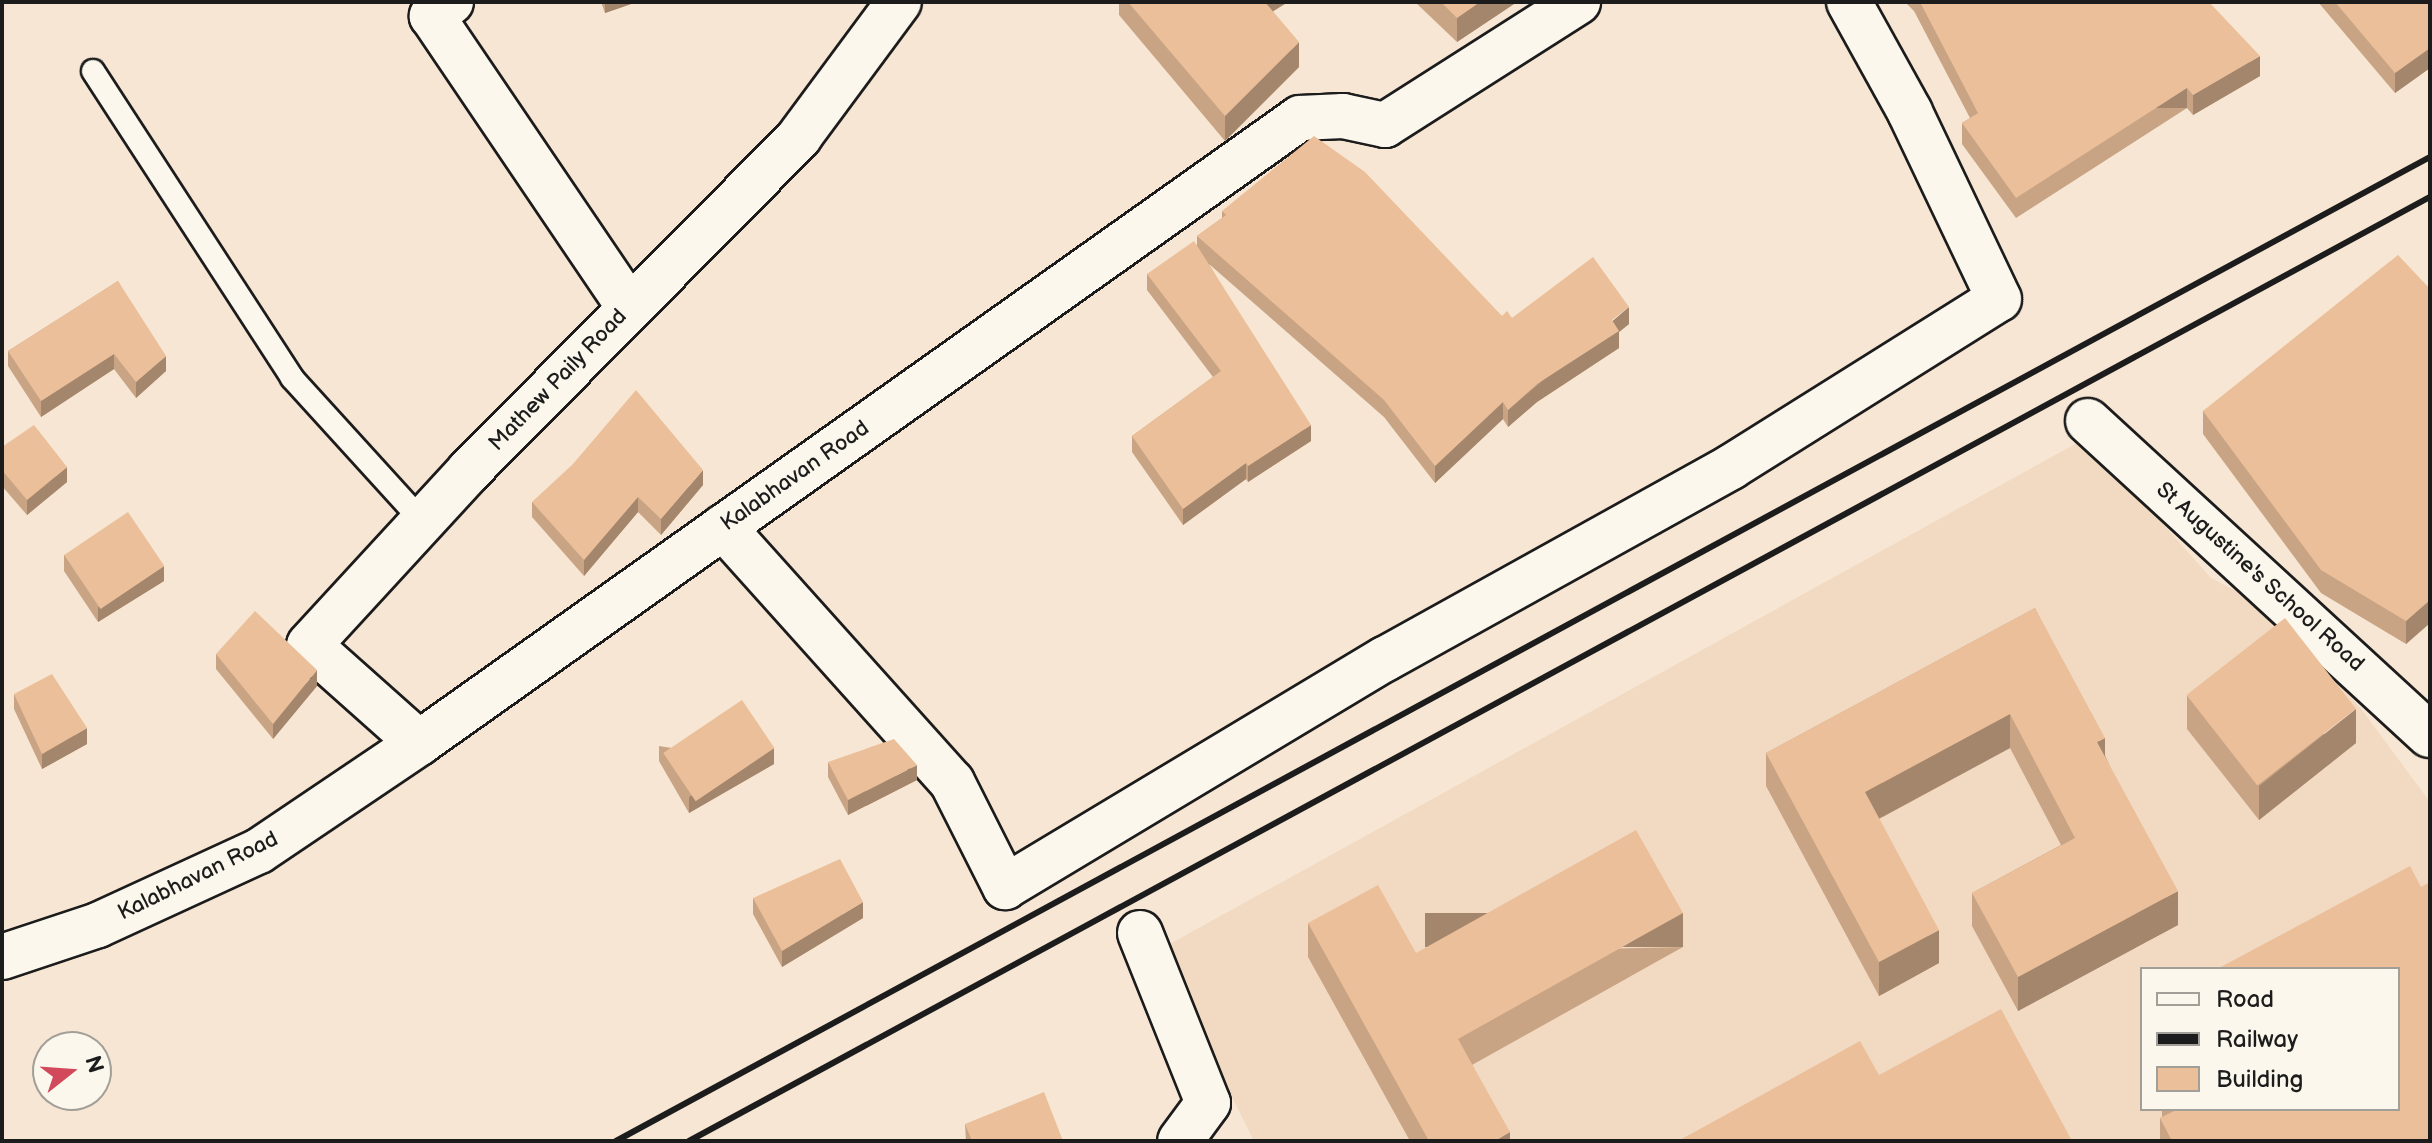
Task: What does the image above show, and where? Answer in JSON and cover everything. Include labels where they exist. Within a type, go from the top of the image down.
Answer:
[{"type":"street","points":[[451,2],[432,16],[629,307]]},
{"type":"street","name":"Mathew Paily Road","points":[[419,743],[309,645],[629,307],[799,137],[899,2]]},
{"type":"street","name":"Kalabhavan Road","points":[[2,957],[98,925],[259,851],[419,743],[1300,118],[1343,116],[1385,125],[1578,2]]},
{"type":"street","points":[[723,527],[952,782],[1005,887],[1385,659],[1731,467],[1999,299],[1910,112],[1849,2]]},
{"type":"street","name":"St Augustine's School Road","points":[[2088,421],[2430,735]]},
{"type":"street","points":[[1140,933],[1208,1103],[1180,1141]]},
{"type":"lane","points":[[93,71],[292,378],[423,522]]},
{"type":"shaded area","points":[[2086,438],[2211,578],[2269,608],[2362,710],[2430,802],[2430,1141],[1254,1141],[1159,950]]},
{"type":"building","points":[[1128,2],[1265,2],[1299,42],[1225,116]]},
{"type":"building","points":[[1441,2],[1480,2],[1457,18]]},
{"type":"building","points":[[1920,2],[2209,2],[2260,56],[2193,95],[2187,88],[2016,198],[1962,123],[1978,113]]},
{"type":"building","points":[[2335,2],[2430,2],[2430,48],[2395,73]]},
{"type":"building","points":[[1314,136],[1365,172],[1502,316],[1507,311],[1512,318],[1593,257],[1629,307],[1612,320],[1619,331],[1537,384],[1508,410],[1503,402],[1435,466],[1384,400],[1197,236],[1226,215],[1222,211]]},
{"type":"building","points":[[1194,241],[1311,425],[1248,466],[1246,463],[1183,509],[1132,436],[1221,371],[1147,274]]},
{"type":"building","points":[[2398,255],[2430,289],[2430,600],[2406,621],[2321,570],[2203,411]]},
{"type":"building","points":[[118,281],[166,356],[136,382],[114,354],[41,401],[8,351]]},
{"type":"building","points":[[636,390],[703,470],[661,519],[638,497],[584,560],[532,502],[573,464]]},
{"type":"building","points":[[34,425],[67,467],[27,500],[2,470],[2,447]]},
{"type":"building","points":[[128,512],[164,566],[101,609],[64,555]]},
{"type":"building","points":[[2035,608],[2105,738],[2097,742],[2178,891],[2018,977],[1972,893],[2075,838],[2010,714],[1865,792],[1939,930],[1879,962],[1766,753]]},
{"type":"building","points":[[255,611],[317,670],[273,724],[216,654]]},
{"type":"building","points":[[2285,618],[2356,709],[2257,786],[2186,695]]},
{"type":"building","points":[[52,674],[87,728],[42,754],[14,694]]},
{"type":"building","points":[[742,700],[774,748],[696,801],[663,753]]},
{"type":"building","points":[[894,739],[917,765],[848,800],[828,762]]},
{"type":"building","points":[[1636,830],[1683,913],[1458,1039],[1510,1132],[1495,1141],[1429,1141],[1308,923],[1378,885],[1416,953]]},
{"type":"building","points":[[840,859],[863,902],[782,951],[753,898]]},
{"type":"building","points":[[2410,866],[2421,887],[2430,882],[2430,1141],[2172,1141],[2160,1118],[2174,1111],[2400,1111],[2400,967],[2221,967]]},
{"type":"building","points":[[2001,1009],[2072,1141],[1678,1141],[1860,1041],[1879,1075]]},
{"type":"building","points":[[1044,1092],[1063,1141],[972,1141],[965,1124]]},
{"type":"railway","points":[[616,1141],[2430,157]]},
{"type":"railway","points":[[689,1141],[2430,197]]}]
